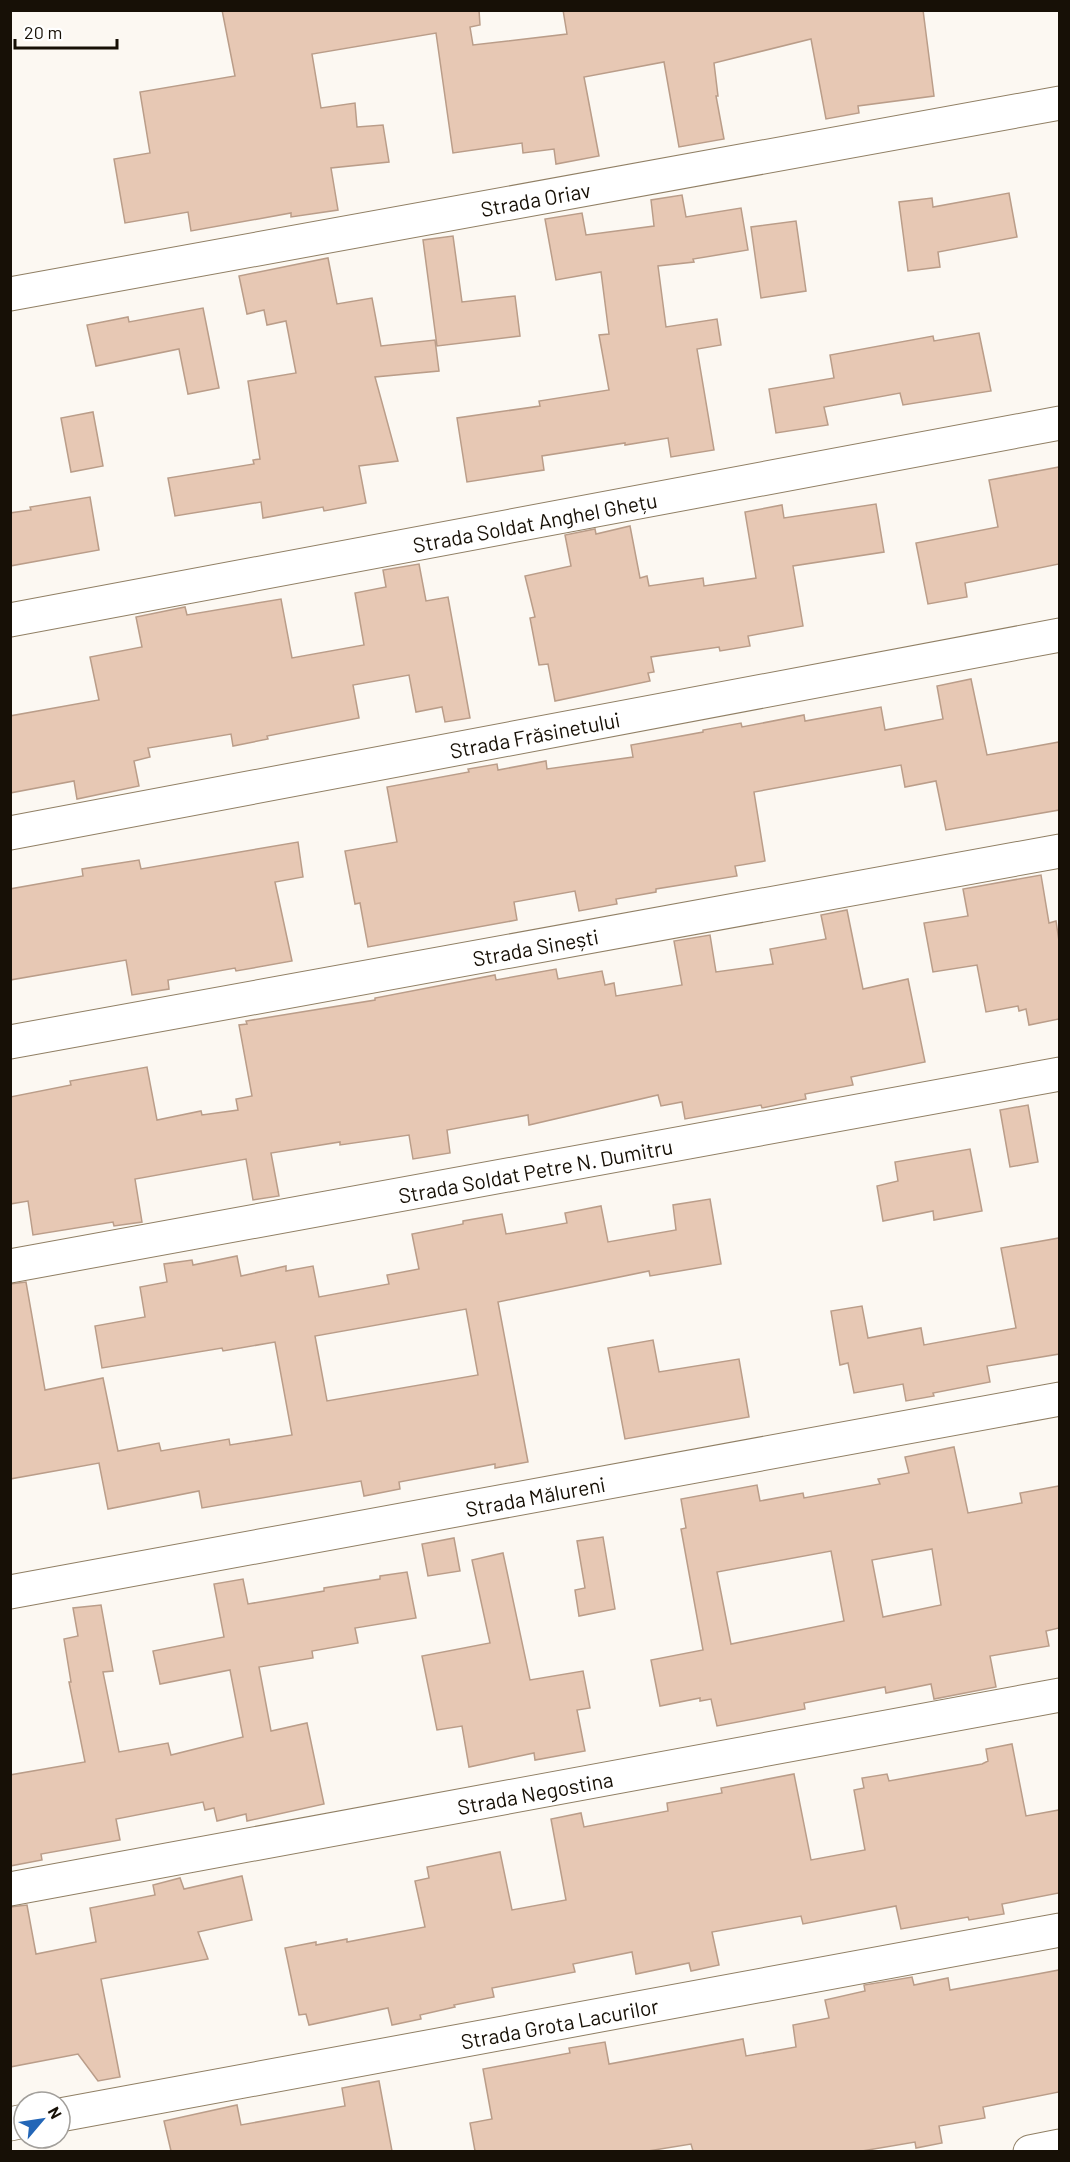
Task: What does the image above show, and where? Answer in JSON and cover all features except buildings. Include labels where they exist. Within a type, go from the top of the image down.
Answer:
[{"type":"street","name":"Strada Oriav","points":[[10,294],[1059,103]]},
{"type":"street","name":"Strada Soldat Anghel Ghețu","points":[[10,620],[1059,423]]},
{"type":"street","name":"Strada Frăsinetului","points":[[10,833],[1059,635]]},
{"type":"street","name":"Strada Sinești","points":[[10,1042],[1059,850]]},
{"type":"street","name":"Strada Soldat Petre N. Dumitru","points":[[10,1266],[1059,1074]]},
{"type":"street","name":"Strada Mălureni","points":[[10,1592],[1059,1400]]},
{"type":"street","name":"Strada Negostina","points":[[10,1889],[1059,1695]]},
{"type":"street","name":"Strada Grota Lacurilor","points":[[72,2113],[1059,1930]]},
{"type":"street","points":[[1030,2151],[1059,2146]]}]
